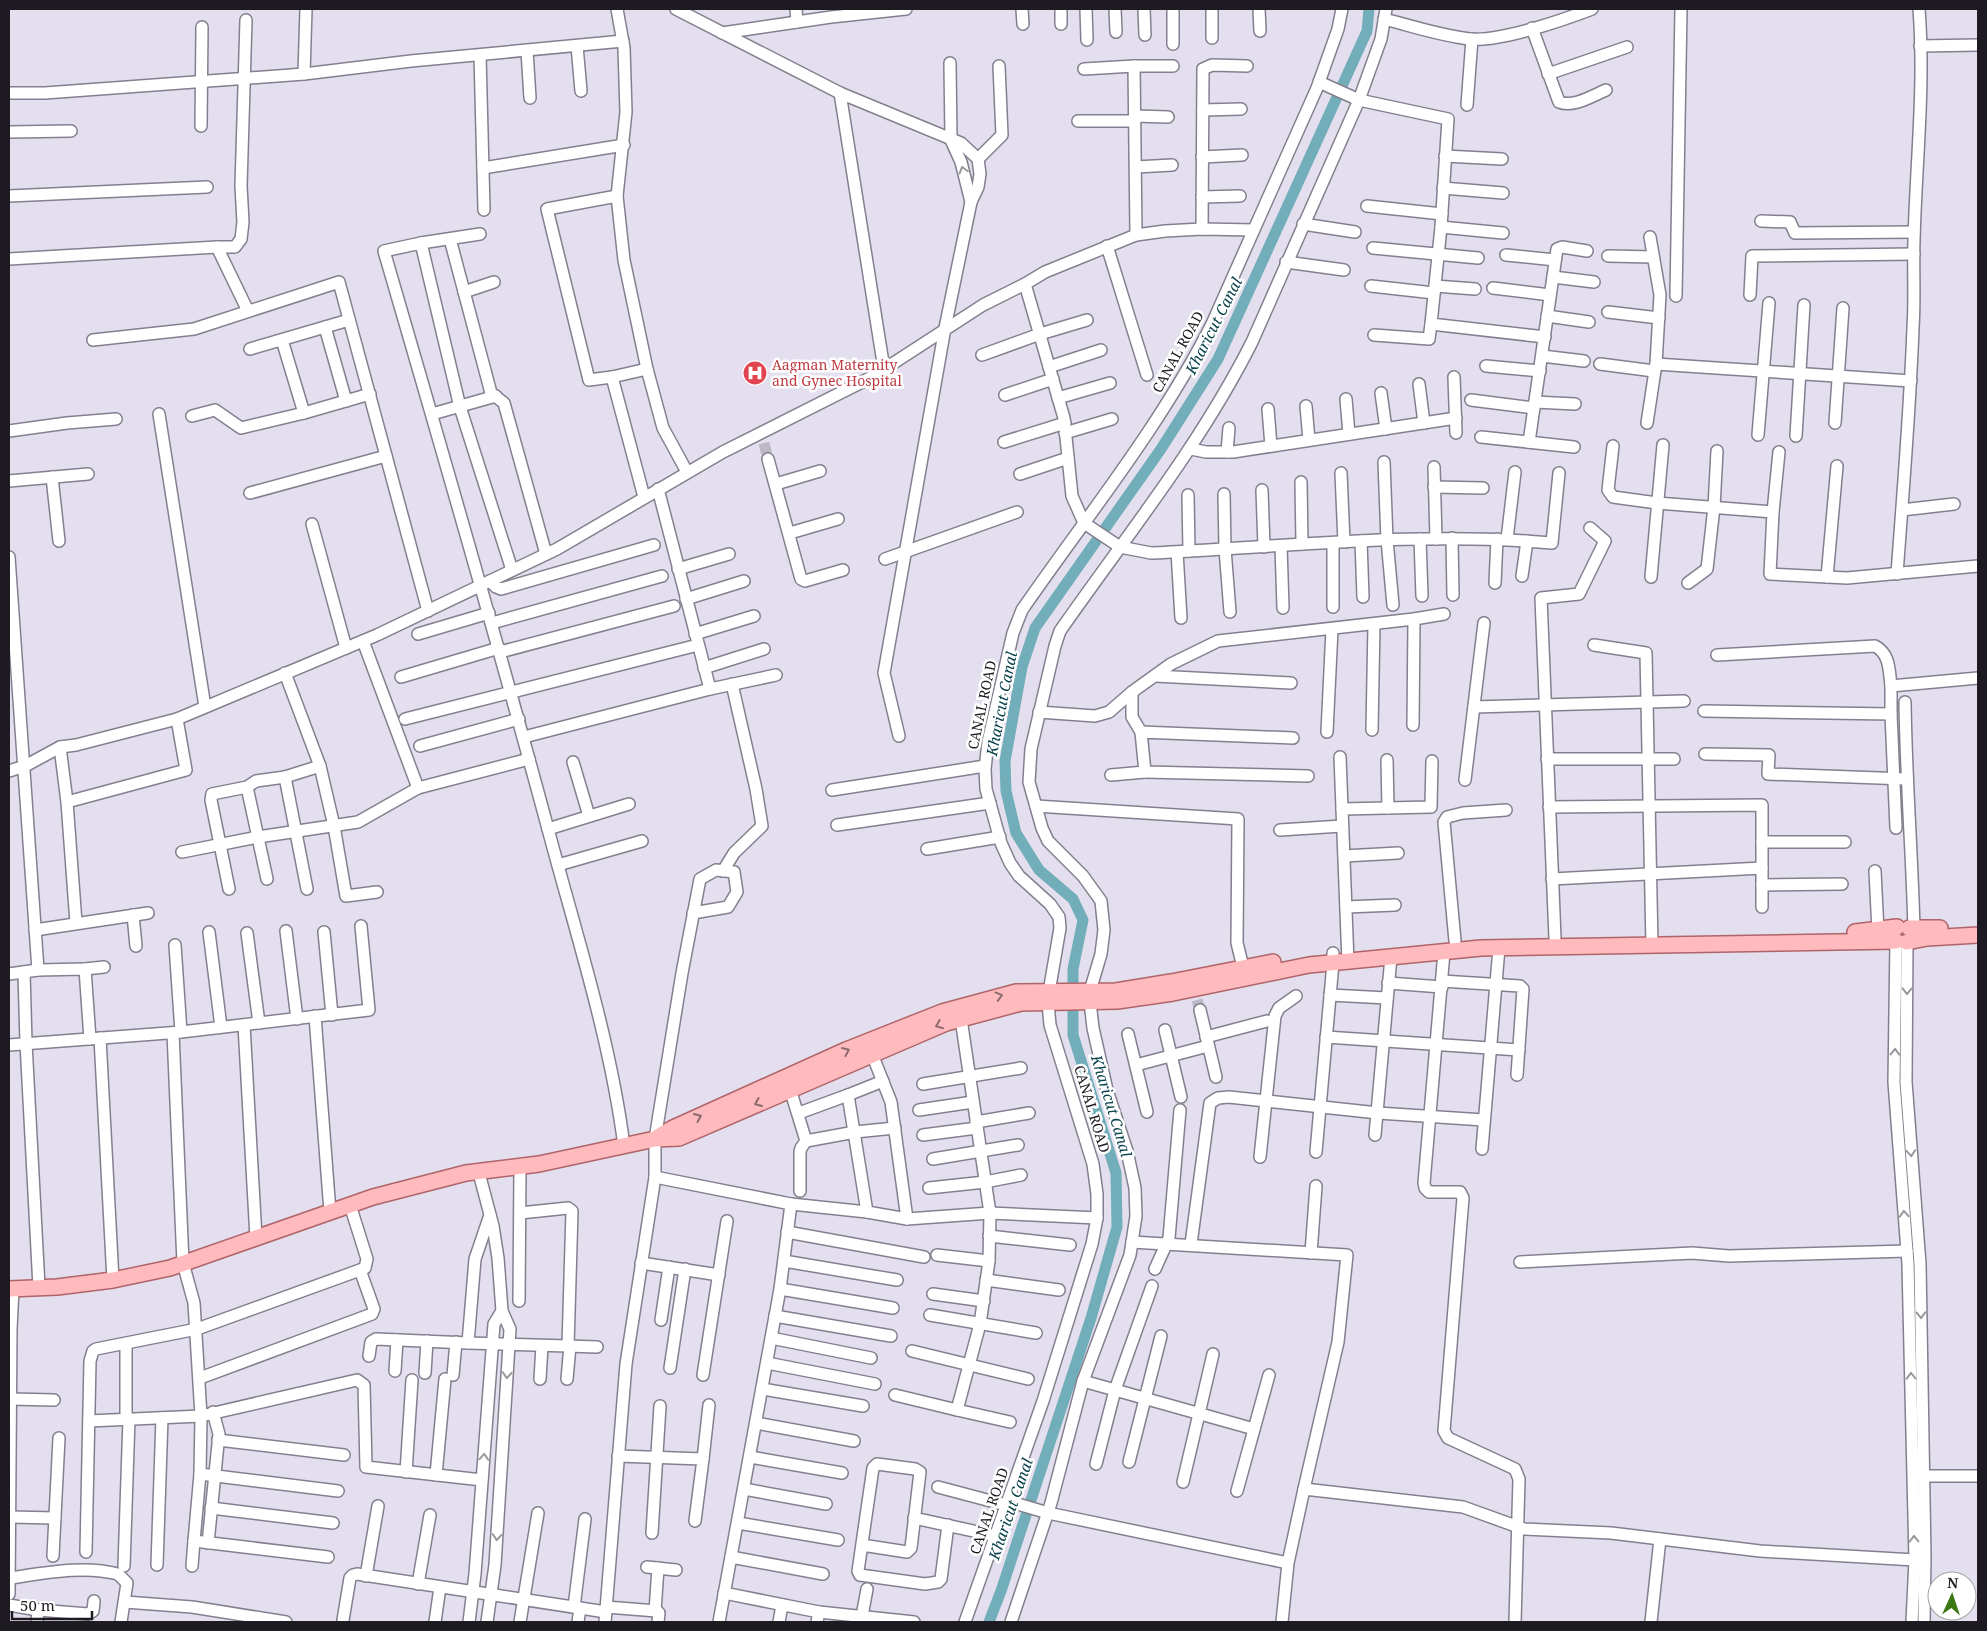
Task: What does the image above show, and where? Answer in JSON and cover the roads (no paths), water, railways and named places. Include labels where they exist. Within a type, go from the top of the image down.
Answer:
[{"type":"main road","points":[[655,1139],[673,1128],[837,1054],[942,1012],[1016,992],[1052,997],[1117,1001],[1197,999],[1340,957],[1391,957],[1499,948],[1905,934],[1978,927]]},
{"type":"main road","points":[[1090,998],[1116,991],[1243,967],[1340,957],[1455,941],[1555,938],[1652,942],[1878,930],[1927,938],[1978,935]]},
{"type":"main road","points":[[11,1289],[113,1280],[183,1263],[373,1197],[456,1176],[520,1167],[655,1139],[679,1138],[946,1022],[1052,997]]},
{"type":"street","points":[[304,74],[306,9]]},
{"type":"street","points":[[616,9],[623,41],[626,112],[618,196],[624,260],[647,369],[663,428],[687,472]]},
{"type":"street","points":[[676,9],[840,94],[961,144],[978,159],[980,174],[978,187],[971,202],[945,328],[884,673],[899,736]]},
{"type":"street","points":[[796,9],[797,22]]},
{"type":"street","points":[[722,33],[864,11],[909,9]]},
{"type":"street","points":[[1022,9],[1023,24]]},
{"type":"street","points":[[1061,9],[1061,24]]},
{"type":"street","points":[[1086,9],[1087,40]]},
{"type":"street","points":[[1115,9],[1116,32]]},
{"type":"street","points":[[1144,9],[1145,35]]},
{"type":"street","points":[[1173,9],[1174,44]]},
{"type":"street","points":[[1212,9],[1212,38]]},
{"type":"street","points":[[1259,9],[1260,31]]},
{"type":"street","name":"CANAL ROAD","points":[[965,1622],[1043,1401],[1092,1244],[1097,1218],[1097,1194],[1093,1164],[1050,1025],[1060,928],[1059,917],[1050,904],[1019,876],[1010,863],[1000,838],[986,789],[985,766],[988,742],[1011,642],[1022,610],[1086,524],[1151,430],[1196,356],[1323,83],[1342,9]]},
{"type":"street","points":[[1011,1622],[1047,1513],[1083,1381],[1130,1255],[1136,1216],[1135,1188],[1127,1151],[1107,1090],[1094,1028],[1090,998],[1104,930],[1101,901],[1083,876],[1048,841],[1042,828],[1029,782],[1031,749],[1060,631],[1191,448],[1252,342],[1381,40],[1385,14],[1472,39],[1496,37],[1532,28],[1563,14],[1592,9]]},
{"type":"street","points":[[1676,296],[1681,9]]},
{"type":"street","points":[[1897,574],[1914,326],[1914,232],[1918,176],[1919,9]]},
{"type":"street","points":[[9,258],[217,246],[235,247],[241,239],[243,222],[240,186],[246,20]]},
{"type":"street","points":[[201,126],[202,27]]},
{"type":"street","points":[[1532,28],[1559,102],[1564,104],[1574,103],[1606,90]]},
{"type":"street","points":[[1467,105],[1472,39]]},
{"type":"street","points":[[9,93],[45,93],[304,74],[623,41]]},
{"type":"street","points":[[1920,46],[1978,45]]},
{"type":"street","points":[[577,46],[581,92]]},
{"type":"street","points":[[1548,74],[1627,47]]},
{"type":"street","points":[[527,51],[530,98]]},
{"type":"street","points":[[480,55],[484,210]]},
{"type":"street","points":[[950,63],[951,140],[960,162],[971,202]]},
{"type":"street","points":[[1202,229],[1204,69],[1212,65],[1247,66]]},
{"type":"street","points":[[978,159],[1002,135],[999,66]]},
{"type":"street","points":[[1134,66],[1136,235]]},
{"type":"street","points":[[1084,69],[1173,66]]},
{"type":"street","points":[[1323,83],[1356,98],[1448,119],[1441,227],[1429,339],[1374,335]]},
{"type":"street","points":[[840,94],[884,369]]},
{"type":"street","points":[[1203,110],[1241,110]]},
{"type":"street","points":[[1078,121],[1168,117]]},
{"type":"street","points":[[9,132],[71,131]]},
{"type":"street","points":[[483,168],[624,145]]},
{"type":"street","points":[[1202,157],[1242,155]]},
{"type":"street","points":[[1445,156],[1502,159]]},
{"type":"street","points":[[1136,166],[1172,165]]},
{"type":"street","points":[[9,196],[207,187]]},
{"type":"street","points":[[1443,188],[1503,193]]},
{"type":"street","points":[[618,196],[547,209],[589,380],[647,369]]},
{"type":"street","points":[[1202,197],[1240,196]]},
{"type":"street","points":[[1367,206],[1442,214]]},
{"type":"street","points":[[1761,220],[1790,222],[1794,233],[1914,232]]},
{"type":"street","points":[[1303,224],[1355,232]]},
{"type":"street","points":[[1441,227],[1503,232]]},
{"type":"street","points":[[9,771],[24,766],[60,747],[76,745],[177,719],[363,641],[428,611],[546,554],[687,472],[762,438],[872,377],[945,328],[983,305],[1045,272],[1136,235],[1202,229],[1253,230]]},
{"type":"street","points":[[480,234],[384,251],[432,414],[486,583],[491,618],[600,1021],[624,1146]]},
{"type":"street","points":[[1647,423],[1655,368],[1660,294],[1650,238]]},
{"type":"street","points":[[450,239],[491,393],[504,403],[546,554]]},
{"type":"street","points":[[421,243],[460,407],[512,570]]},
{"type":"street","points":[[217,246],[248,311]]},
{"type":"street","points":[[1107,246],[1147,376]]},
{"type":"street","points":[[1529,442],[1557,249],[1562,247],[1587,251]]},
{"type":"street","points":[[1373,248],[1478,258]]},
{"type":"street","points":[[1750,295],[1752,256],[1914,254]]},
{"type":"street","points":[[1506,255],[1555,260]]},
{"type":"street","points":[[1608,256],[1653,257]]},
{"type":"street","points":[[1286,262],[1344,270]]},
{"type":"street","points":[[1553,277],[1594,282]]},
{"type":"street","points":[[93,340],[194,329],[339,282],[428,611]]},
{"type":"street","points":[[464,292],[494,282]]},
{"type":"street","points":[[1025,284],[1065,428],[1072,496],[1086,524],[1120,547],[1151,553],[1361,541],[1452,538],[1552,543],[1559,473]]},
{"type":"street","points":[[1371,286],[1434,290],[1474,289]]},
{"type":"street","points":[[1493,288],[1550,295]]},
{"type":"street","points":[[1758,435],[1769,303]]},
{"type":"street","points":[[1796,436],[1804,305]]},
{"type":"street","points":[[1835,423],[1843,308]]},
{"type":"street","points":[[1608,312],[1659,318]]},
{"type":"street","points":[[1548,316],[1589,322]]},
{"type":"street","points":[[250,349],[349,320]]},
{"type":"street","points":[[982,356],[1040,334],[1087,320]]},
{"type":"street","points":[[1431,324],[1545,337]]},
{"type":"street","points":[[324,327],[346,401]]},
{"type":"street","points":[[282,340],[304,413]]},
{"type":"street","points":[[1005,395],[1101,350]]},
{"type":"street","points":[[1542,356],[1584,362]]},
{"type":"street","points":[[1600,364],[1655,368],[1764,371],[1911,381]]},
{"type":"street","points":[[1486,366],[1540,371]]},
{"type":"street","points":[[612,376],[644,497]]},
{"type":"street","points":[[1454,377],[1456,433]]},
{"type":"street","points":[[1058,398],[1110,383]]},
{"type":"street","points":[[1419,384],[1424,423]]},
{"type":"street","points":[[1381,393],[1386,429]]},
{"type":"street","points":[[192,416],[215,410],[241,428],[304,413],[370,394]]},
{"type":"street","points":[[432,414],[496,396]]},
{"type":"street","points":[[1346,399],[1349,434]]},
{"type":"street","points":[[1470,400],[1535,405],[1575,404]]},
{"type":"street","points":[[1306,406],[1309,440]]},
{"type":"street","points":[[1268,409],[1271,446]]},
{"type":"street","points":[[159,414],[206,707]]},
{"type":"street","points":[[1191,448],[1206,452],[1227,452],[1456,418]]},
{"type":"street","points":[[9,432],[67,423],[116,419]]},
{"type":"street","points":[[1004,442],[1065,428],[1112,420]]},
{"type":"street","points":[[1227,452],[1228,428]]},
{"type":"street","points":[[1481,437],[1574,447]]},
{"type":"street","points":[[1651,577],[1663,445]]},
{"type":"street","points":[[1613,446],[1608,490],[1613,497],[1658,503],[1773,512]]},
{"type":"street","points":[[1688,583],[1707,569],[1714,507],[1717,451]]},
{"type":"street","points":[[1779,452],[1773,512],[1770,574],[1847,578],[1978,566]]},
{"type":"street","points":[[250,493],[386,456]]},
{"type":"street","points":[[1020,474],[1068,458]]},
{"type":"street","points":[[768,459],[790,532],[801,579],[805,581],[844,570]]},
{"type":"street","points":[[1384,462],[1387,540],[1393,605]]},
{"type":"street","points":[[1827,576],[1838,466]]},
{"type":"street","points":[[1434,467],[1436,539]]},
{"type":"street","points":[[776,484],[820,471]]},
{"type":"street","points":[[1495,582],[1515,472]]},
{"type":"street","points":[[1333,607],[1338,543],[1340,473]]},
{"type":"street","points":[[9,481],[88,474]]},
{"type":"street","points":[[52,477],[59,541]]},
{"type":"street","points":[[1301,482],[1302,544]]},
{"type":"street","points":[[1434,487],[1483,488]]},
{"type":"street","points":[[658,489],[710,689]]},
{"type":"street","points":[[1262,490],[1264,547]]},
{"type":"street","points":[[1224,494],[1225,549],[1230,612]]},
{"type":"street","points":[[1188,495],[1189,551]]},
{"type":"street","points":[[1902,510],[1954,504]]},
{"type":"street","points":[[885,559],[1017,512]]},
{"type":"street","points":[[790,532],[838,519]]},
{"type":"street","points":[[312,524],[346,648]]},
{"type":"street","points":[[1555,938],[1541,598],[1579,594],[1605,541],[1590,528]]},
{"type":"street","points":[[1452,538],[1453,595]]},
{"type":"street","points":[[1420,539],[1422,596]]},
{"type":"street","points":[[1361,541],[1363,597]]},
{"type":"street","points":[[1522,576],[1527,541]]},
{"type":"street","points":[[486,583],[501,588],[654,545]]},
{"type":"street","points":[[1281,546],[1283,608]]},
{"type":"street","points":[[1176,552],[1181,618]]},
{"type":"street","points":[[678,569],[728,554]]},
{"type":"street","points":[[9,557],[10,600],[38,970]]},
{"type":"street","points":[[418,634],[662,576]]},
{"type":"street","points":[[686,599],[744,581]]},
{"type":"street","points":[[401,677],[674,606]]},
{"type":"street","points":[[1040,712],[1095,716],[1109,712],[1132,692],[1171,664],[1218,641],[1414,620],[1444,614]]},
{"type":"street","points":[[405,719],[511,693],[697,639],[754,616]]},
{"type":"street","points":[[1413,725],[1414,620]]},
{"type":"street","points":[[1372,730],[1374,624]]},
{"type":"street","points":[[1465,780],[1484,624]]},
{"type":"street","points":[[1327,732],[1332,629]]},
{"type":"street","points":[[363,641],[418,788]]},
{"type":"street","points":[[1594,645],[1646,653],[1652,942]]},
{"type":"street","points":[[1717,654],[1875,646],[1884,650],[1888,660],[1890,686],[1896,828]]},
{"type":"street","points":[[704,668],[764,649]]},
{"type":"street","points":[[285,673],[320,766],[334,826],[346,896],[377,892]]},
{"type":"street","points":[[524,737],[710,689],[776,675]]},
{"type":"street","points":[[1155,676],[1291,683]]},
{"type":"street","points":[[1890,686],[1978,678]]},
{"type":"street","points":[[723,871],[734,853],[762,826],[756,789],[732,684]]},
{"type":"street","points":[[1132,692],[1132,717],[1141,732],[1144,772]]},
{"type":"street","points":[[1474,706],[1684,701]]},
{"type":"street","points":[[1905,702],[1906,779],[1912,857],[1894,1082],[1907,1251],[1924,1622]]},
{"type":"street","points":[[1704,711],[1891,714]]},
{"type":"street","points":[[67,802],[186,770],[177,719]]},
{"type":"street","points":[[420,746],[519,719]]},
{"type":"street","points":[[1141,732],[1293,738]]},
{"type":"street","points":[[60,747],[67,802],[76,923]]},
{"type":"street","points":[[1705,754],[1768,755],[1768,774],[1906,779]]},
{"type":"street","points":[[1316,1152],[1330,995],[1340,957],[1346,907],[1340,757]]},
{"type":"street","points":[[1547,759],[1674,758]]},
{"type":"street","points":[[182,852],[258,837],[358,822],[418,788],[529,759]]},
{"type":"street","points":[[1387,760],[1388,808]]},
{"type":"street","points":[[1342,809],[1431,807],[1432,761]]},
{"type":"street","points":[[573,762],[589,816]]},
{"type":"street","points":[[229,889],[211,800],[212,794],[247,787],[256,781],[285,777],[320,766]]},
{"type":"street","points":[[832,790],[985,766]]},
{"type":"street","points":[[1111,775],[1144,772],[1308,776]]},
{"type":"street","points":[[285,777],[307,889]]},
{"type":"street","points":[[247,787],[267,879]]},
{"type":"street","points":[[836,825],[990,803]]},
{"type":"street","points":[[548,829],[629,804]]},
{"type":"street","points":[[1549,807],[1762,805],[1762,907]]},
{"type":"street","points":[[1036,806],[1238,819],[1237,943],[1243,967]]},
{"type":"street","points":[[1455,941],[1444,822],[1446,817],[1463,813],[1506,810]]},
{"type":"street","points":[[1280,830],[1342,826]]},
{"type":"street","points":[[927,849],[1000,838]]},
{"type":"street","points":[[558,865],[642,841]]},
{"type":"street","points":[[1762,842],[1845,842]]},
{"type":"street","points":[[1344,856],[1398,853]]},
{"type":"street","points":[[1552,879],[1762,868]]},
{"type":"street","points":[[606,1614],[626,1364],[655,1177],[655,1139],[693,913],[700,879],[716,870],[734,872],[736,892],[728,907],[693,913]]},
{"type":"street","points":[[1875,871],[1878,930]]},
{"type":"street","points":[[1762,885],[1842,884]]},
{"type":"street","points":[[1346,907],[1395,905]]},
{"type":"street","points":[[35,930],[148,913]]},
{"type":"street","points":[[132,915],[136,946]]},
{"type":"street","points":[[9,1044],[177,1032],[369,1010],[361,926]]},
{"type":"street","points":[[286,931],[296,1019]]},
{"type":"street","points":[[209,932],[221,1027]]},
{"type":"street","points":[[324,932],[332,1015]]},
{"type":"street","points":[[247,934],[259,1023]]},
{"type":"street","points":[[1905,934],[1906,1082],[1920,1264],[1918,1476],[1912,1622]]},
{"type":"street","points":[[175,945],[183,1263],[192,1291],[197,1329],[202,1416],[200,1474],[192,1566]]},
{"type":"street","points":[[1482,1149],[1499,948]]},
{"type":"street","points":[[1444,952],[1425,1188],[1429,1192],[1460,1192],[1463,1198],[1444,1431],[1448,1438],[1516,1469],[1519,1479],[1519,1527],[1515,1622]]},
{"type":"street","points":[[1376,1134],[1391,957]]},
{"type":"street","points":[[9,974],[38,970],[104,967]]},
{"type":"street","points":[[85,969],[95,1038],[113,1280]]},
{"type":"street","points":[[24,972],[39,1287]]},
{"type":"street","points":[[1388,983],[1496,983],[1520,986],[1523,989],[1517,1075]]},
{"type":"street","points":[[1330,995],[1387,998]]},
{"type":"street","points":[[1260,1157],[1276,1011],[1296,996]]},
{"type":"street","points":[[1197,999],[1216,1077]]},
{"type":"street","points":[[315,1016],[330,1212]]},
{"type":"street","points":[[958,1410],[984,1301],[989,1261],[990,1213],[961,1018]]},
{"type":"street","points":[[1136,1066],[1172,1056],[1267,1021]]},
{"type":"street","points":[[244,1025],[256,1238]]},
{"type":"street","points":[[1165,1030],[1181,1096]]},
{"type":"street","points":[[1128,1034],[1147,1112]]},
{"type":"street","points":[[1326,1037],[1438,1043],[1519,1050]]},
{"type":"street","points":[[872,1054],[892,1102],[908,1219]]},
{"type":"street","points":[[924,1084],[1021,1068]]},
{"type":"street","points":[[799,1113],[848,1096],[883,1080]]},
{"type":"street","points":[[790,1089],[806,1140],[800,1152],[800,1191]]},
{"type":"street","points":[[848,1096],[867,1212]]},
{"type":"street","points":[[1191,1244],[1210,1103],[1218,1098],[1229,1097],[1430,1117],[1484,1120]]},
{"type":"street","points":[[919,1110],[974,1102]]},
{"type":"street","points":[[1155,1269],[1169,1238],[1180,1110]]},
{"type":"street","points":[[923,1135],[1030,1113]]},
{"type":"street","points":[[806,1140],[895,1128]]},
{"type":"street","points":[[933,1159],[1018,1145]]},
{"type":"street","points":[[519,1300],[520,1167]]},
{"type":"street","points":[[479,1173],[490,1215],[498,1258],[502,1311],[510,1328],[495,1565],[487,1622]]},
{"type":"street","points":[[929,1188],[985,1182],[1021,1175]]},
{"type":"street","points":[[655,1177],[791,1204],[867,1212],[908,1219],[990,1213],[1097,1218]]},
{"type":"street","points":[[1311,1252],[1316,1186]]},
{"type":"street","points":[[719,1622],[780,1289],[791,1204]]},
{"type":"street","points":[[86,1552],[90,1360],[93,1351],[197,1329],[365,1268],[367,1258],[350,1205]]},
{"type":"street","points":[[520,1213],[568,1208],[572,1212],[568,1379]]},
{"type":"street","points":[[468,1343],[475,1259],[490,1215]]},
{"type":"street","points":[[703,1375],[727,1221]]},
{"type":"street","points":[[787,1232],[924,1257]]},
{"type":"street","points":[[989,1236],[1070,1245]]},
{"type":"street","points":[[1132,1242],[1191,1244],[1347,1255],[1338,1342],[1288,1563],[1282,1622]]},
{"type":"street","points":[[1520,1262],[1692,1253],[1729,1256],[1907,1251]]},
{"type":"street","points":[[937,1255],[989,1261]]},
{"type":"street","points":[[784,1262],[897,1280]]},
{"type":"street","points":[[641,1263],[719,1275]]},
{"type":"street","points":[[661,1320],[668,1267]]},
{"type":"street","points":[[670,1368],[685,1269]]},
{"type":"street","points":[[200,1378],[372,1314],[374,1309],[360,1270]]},
{"type":"street","points":[[986,1280],[1059,1290]]},
{"type":"street","points":[[1096,1464],[1115,1390],[1152,1286]]},
{"type":"street","points":[[9,1594],[11,1289]]},
{"type":"street","points":[[780,1289],[893,1308]]},
{"type":"street","points":[[933,1294],[984,1301]]},
{"type":"street","points":[[469,1622],[494,1324],[502,1311]]},
{"type":"street","points":[[930,1314],[1036,1333]]},
{"type":"street","points":[[775,1316],[891,1336]]},
{"type":"street","points":[[1129,1462],[1161,1336]]},
{"type":"street","points":[[771,1338],[871,1358]]},
{"type":"street","points":[[369,1356],[370,1345],[373,1340],[596,1347]]},
{"type":"street","points":[[395,1371],[397,1340]]},
{"type":"street","points":[[425,1373],[427,1342]]},
{"type":"street","points":[[436,1475],[449,1377],[456,1342]]},
{"type":"street","points":[[124,1566],[128,1420],[126,1344]]},
{"type":"street","points":[[540,1379],[542,1346]]},
{"type":"street","points":[[912,1351],[1028,1379]]},
{"type":"street","points":[[1183,1482],[1214,1354]]},
{"type":"street","points":[[767,1363],[875,1384]]},
{"type":"street","points":[[1237,1490],[1269,1375]]},
{"type":"street","points":[[89,1422],[202,1416],[357,1380],[364,1385],[366,1467],[482,1480]]},
{"type":"street","points":[[406,1472],[412,1380]]},
{"type":"street","points":[[1083,1381],[1254,1429]]},
{"type":"street","points":[[762,1389],[863,1406]]},
{"type":"street","points":[[895,1394],[1010,1422]]},
{"type":"street","points":[[10,1403],[54,1400]]},
{"type":"street","points":[[695,1521],[709,1405]]},
{"type":"street","points":[[652,1533],[660,1406]]},
{"type":"street","points":[[208,1543],[218,1440],[218,1427],[213,1412]]},
{"type":"street","points":[[157,1565],[162,1418]]},
{"type":"street","points":[[756,1423],[854,1440]]},
{"type":"street","points":[[53,1556],[59,1438]]},
{"type":"street","points":[[218,1440],[344,1455]]},
{"type":"street","points":[[618,1456],[702,1459]]},
{"type":"street","points":[[750,1457],[842,1473]]},
{"type":"street","points":[[862,1545],[909,1551],[920,1472],[915,1469],[877,1464],[873,1468],[858,1571],[860,1575],[935,1584],[940,1579],[948,1525]]},
{"type":"street","points":[[200,1474],[338,1491]]},
{"type":"street","points":[[1918,1476],[1978,1476]]},
{"type":"street","points":[[938,1487],[1008,1502],[1047,1513],[1288,1563]]},
{"type":"street","points":[[744,1489],[826,1504]]},
{"type":"street","points":[[1304,1489],[1463,1507],[1519,1527],[1611,1533],[1760,1552],[1914,1560]]},
{"type":"street","points":[[366,1576],[378,1506]]},
{"type":"street","points":[[211,1508],[333,1523]]},
{"type":"street","points":[[520,1622],[538,1513]]},
{"type":"street","points":[[418,1584],[430,1515]]},
{"type":"street","points":[[10,1517],[55,1518]]},
{"type":"street","points":[[914,1518],[996,1536]]},
{"type":"street","points":[[578,1622],[577,1608],[585,1519]]},
{"type":"street","points":[[738,1523],[838,1540]]},
{"type":"street","points":[[1651,1622],[1660,1539]]},
{"type":"street","points":[[194,1541],[328,1557]]},
{"type":"street","points":[[731,1558],[823,1574]]},
{"type":"street","points":[[343,1620],[350,1578],[358,1574],[606,1614],[656,1617],[652,1568],[676,1570]]},
{"type":"street","points":[[10,1578],[52,1572],[85,1571],[114,1573],[122,1576],[127,1583],[121,1622]]},
{"type":"street","points":[[435,1622],[440,1587]]},
{"type":"street","points":[[860,1618],[867,1589]]},
{"type":"street","points":[[724,1593],[782,1605],[818,1617],[914,1622]]},
{"type":"street","points":[[9,1605],[38,1610],[88,1614],[93,1611],[94,1601]]},
{"type":"street","points":[[125,1602],[192,1607],[286,1622]]},
{"type":"street","points":[[779,1622],[782,1605]]},
{"type":"street","points":[[37,1622],[38,1610]]},
{"type":"waterway","name":"Kharicut Canal","points":[[989,1622],[1001,1591],[1091,1318],[1117,1227],[1116,1173],[1073,1035],[1073,969],[1083,920],[1073,899],[1039,870],[1016,833],[1006,791],[1005,761],[1022,667],[1035,628],[1161,449],[1218,359],[1367,31],[1369,9]]},
{"type":"tunnel","points":[[764,443],[768,459]]},
{"type":"tunnel","points":[[1197,1000],[1200,1010]]},
{"type":"place","name":"Aagman Maternity and Gynec Hospital","points":[[755,373]]}]
